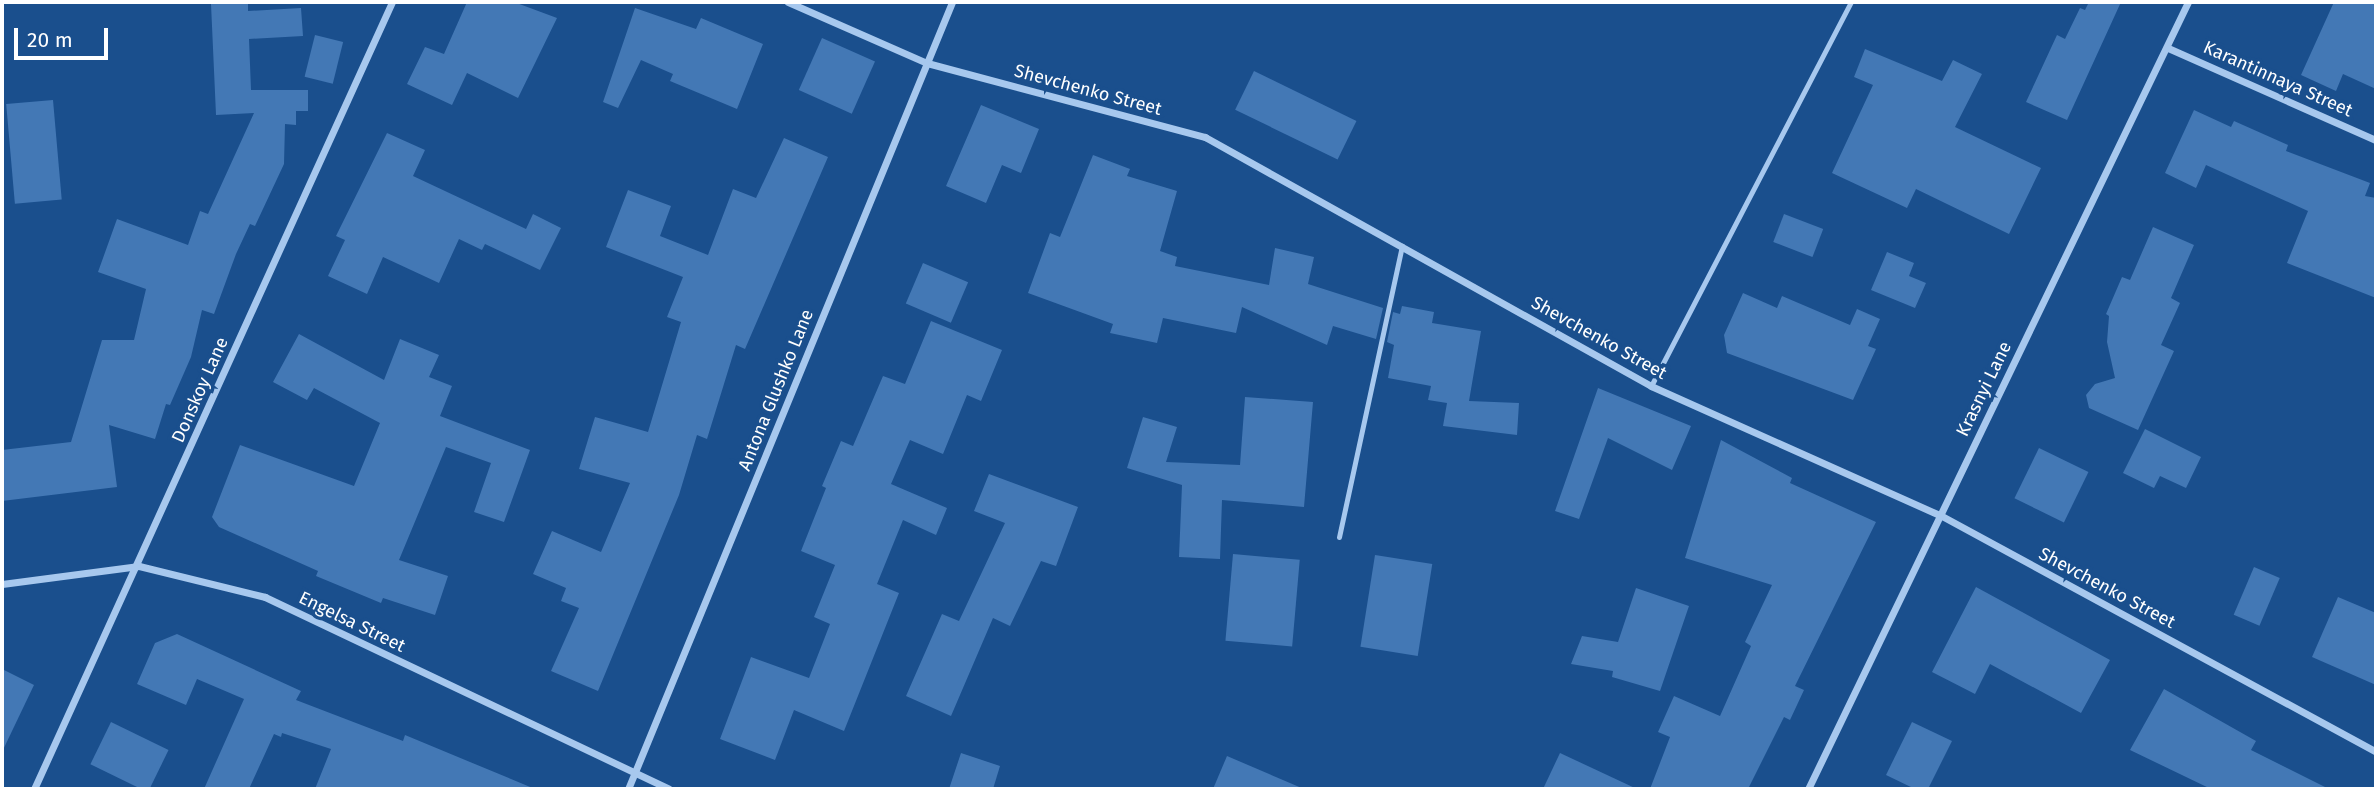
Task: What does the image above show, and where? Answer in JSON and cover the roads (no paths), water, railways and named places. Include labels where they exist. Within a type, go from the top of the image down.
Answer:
[{"type":"street","name":"Donskoy Lane","points":[[34,789],[139,566],[391,2]]},
{"type":"street","name":"Shevchenko Street","points":[[788,2],[927,63],[1205,136],[1402,244],[1651,386],[1940,516],[2376,752]]},
{"type":"street","name":"Antona Glushko Lane","points":[[628,789],[952,2]]},
{"type":"street","name":"Krasnyi Lane","points":[[1808,789],[2188,2]]},
{"type":"street","name":"Karantinnaya Street","points":[[2168,48],[2376,140]]},
{"type":"street","name":"Engelsa Street","points":[[2,584],[139,566],[265,597],[634,775],[669,789]]},
{"type":"lane","points":[[1651,386],[1851,2]]},
{"type":"lane","points":[[1339,537],[1402,244]]}]
